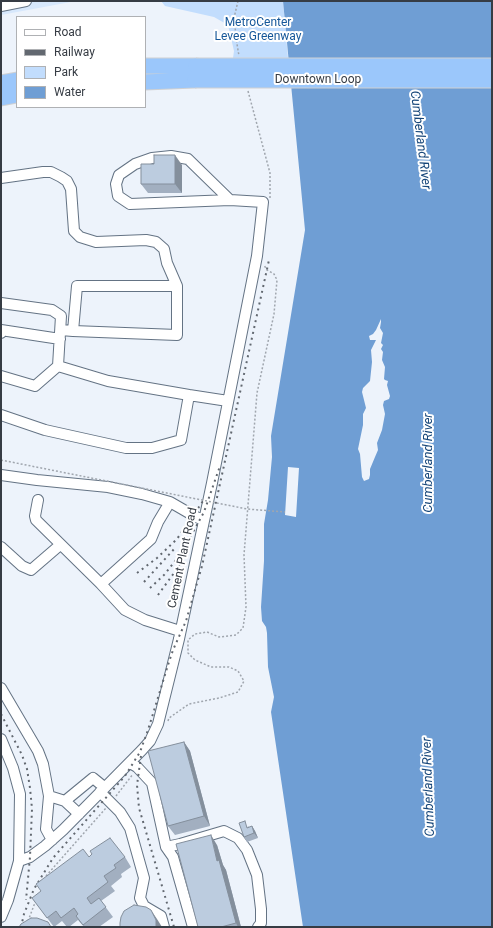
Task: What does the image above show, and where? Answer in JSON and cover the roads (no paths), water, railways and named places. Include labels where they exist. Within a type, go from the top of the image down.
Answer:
[{"type":"highway","name":"Downtown Loop","points":[[146,66],[196,73],[492,80]]},
{"type":"highway","name":"Downtown Loop","points":[[146,82],[196,73],[492,66]]},
{"type":"highway","points":[[1,83],[16,80]]},
{"type":"highway","points":[[1,98],[16,95]]},
{"type":"street","points":[[1,6],[14,2],[26,1]]},
{"type":"street","points":[[171,156],[188,159],[230,200],[130,204],[118,196],[116,184],[119,175],[135,164],[152,158],[171,156]]},
{"type":"street","points":[[1,178],[51,172],[67,181],[71,189],[74,231],[80,238],[96,242],[146,240],[156,242],[164,249],[177,286],[177,335],[73,331],[60,334],[2,330],[1,333]]},
{"type":"street","name":"Cement Plant Road","points":[[19,861],[30,856],[52,840],[79,814],[150,741],[158,724],[204,520],[257,256],[263,202],[230,200]]},
{"type":"street","points":[[73,331],[77,286],[177,286]]},
{"type":"street","points":[[1,304],[52,310],[61,316],[58,366],[35,386],[1,376]]},
{"type":"street","points":[[58,366],[108,381],[228,401]]},
{"type":"street","points":[[1,415],[45,430],[126,448],[152,448],[181,440],[189,395]]},
{"type":"street","points":[[1,475],[37,480],[108,486],[170,502],[204,520]]},
{"type":"street","points":[[38,500],[35,516],[36,520],[101,584],[125,610],[146,620],[180,631]]},
{"type":"street","points":[[101,584],[151,540],[158,522],[170,502]]},
{"type":"street","points":[[1,546],[22,566],[31,570],[60,545]]},
{"type":"street","points":[[1,688],[38,751],[43,764],[49,796],[46,829],[52,840]]},
{"type":"street","points":[[1,739],[14,768],[20,794],[19,861],[8,900],[1,915]]},
{"type":"street","points":[[130,763],[137,767],[152,783],[166,847],[173,857],[193,927]]},
{"type":"street","points":[[65,801],[93,778],[120,812],[130,828],[144,878],[140,898],[144,906],[161,916],[164,927]]},
{"type":"street","points":[[49,796],[65,801],[79,814]]},
{"type":"street","points":[[166,847],[224,831],[238,838],[247,850],[257,875],[261,909],[261,923],[258,927]]},
{"type":"water","name":"Cumberland River","points":[[283,1],[492,1],[492,927],[303,927],[271,712],[274,697],[268,667],[267,633],[266,627],[262,621],[261,607],[264,561],[264,524],[272,457],[271,436],[305,230]],"holes":[[[381,319],[380,328],[383,333],[381,343],[383,345],[381,349],[383,352],[382,360],[385,367],[384,379],[388,381],[387,385],[390,396],[389,399],[384,401],[383,405],[385,414],[382,430],[377,443],[378,450],[370,469],[369,479],[364,481],[362,477],[360,454],[358,449],[363,425],[363,414],[366,408],[362,392],[363,388],[370,381],[372,362],[371,350],[376,340],[370,340],[369,336],[376,330]],[[288,467],[299,468],[296,517],[285,515]]]},
{"type":"railway","points":[[21,927],[24,914],[34,889],[53,858],[125,776],[140,752],[173,650],[186,621],[202,566],[269,260]]},
{"type":"railway","points":[[150,588],[164,575],[176,560],[193,532],[204,512],[220,466]]},
{"type":"railway","points":[[137,573],[157,558],[177,539],[203,501]]},
{"type":"railway","points":[[144,582],[175,548]]},
{"type":"railway","points":[[158,595],[187,553]]},
{"type":"railway","points":[[1,714],[22,755],[27,769],[30,788],[32,809],[26,900]]},
{"type":"railway","points":[[141,756],[137,785],[139,808],[174,927]]},
{"type":"park label","name":"MetroCenter Levee Greenway","points":[[258,30]]}]
